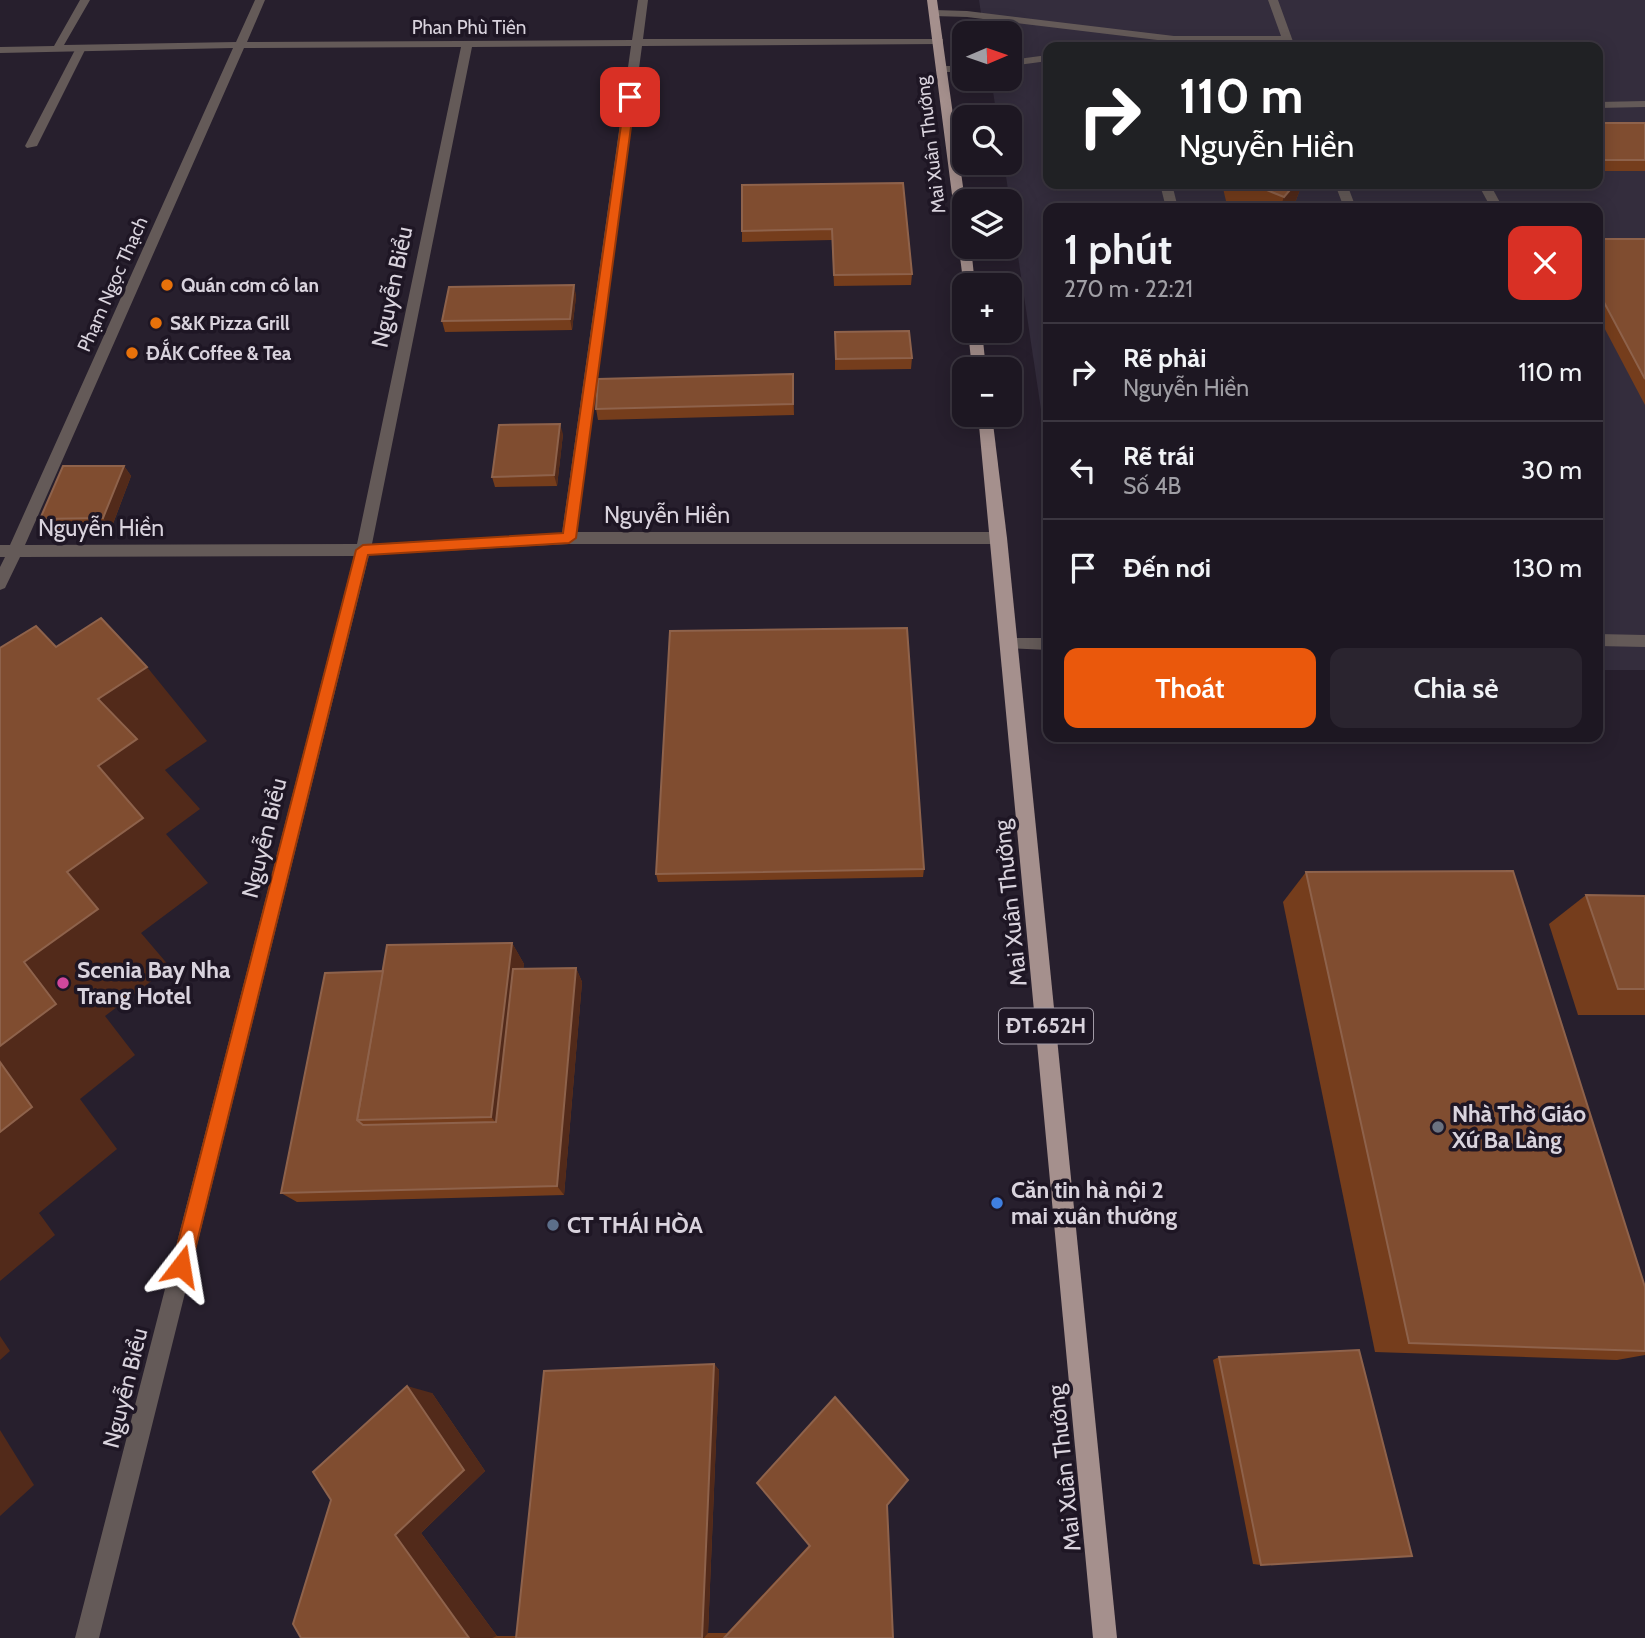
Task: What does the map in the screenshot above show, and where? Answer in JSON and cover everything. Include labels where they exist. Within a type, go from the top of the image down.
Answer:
[{"type":"main road","name":"Mai Xuân Thưởng","points":[[932,0],[944,69],[958,189]]},
{"type":"main road","name":"Mai Xuân Thưởng","points":[[986,427],[1105,1638]]},
{"type":"street","points":[[57,49],[85,0]]},
{"type":"street","name":"Phạm Ngọc Thạch","points":[[0,584],[7,551],[260,0]]},
{"type":"street","points":[[569,538],[643,0]]},
{"type":"street","points":[[1273,0],[1289,42]]},
{"type":"street","points":[[934,13],[967,14],[1174,39],[1260,42]]},
{"type":"street","points":[[1156,42],[1174,39]]},
{"type":"street","name":"Phan Phù Tiên","points":[[0,50],[239,45],[467,46],[939,41]]},
{"type":"street","name":"Nguyễn Biểu","points":[[88,1638],[363,550],[467,46]]},
{"type":"street","points":[[31,146],[81,48]]},
{"type":"street","points":[[1022,62],[1043,59]]},
{"type":"street","points":[[944,69],[952,69]]},
{"type":"street","points":[[1603,105],[1645,104]]},
{"type":"street","name":"Nguyễn Hiền","points":[[7,551],[363,550],[569,538],[999,538]]},
{"type":"street","points":[[1603,640],[1645,641]]},
{"type":"street","points":[[1009,645],[1043,644]]},
{"type":"shaded area","points":[[979,0],[1645,0],[1645,670],[1603,670],[1603,203],[1043,203],[1043,423],[1018,259],[1022,259],[1022,189],[1008,189],[1006,175],[1022,175],[1022,105],[995,105],[993,91],[1022,91],[1022,21],[982,21]]},
{"type":"building","points":[[1603,123],[1645,123],[1645,160],[1603,160]]},
{"type":"building","points":[[903,183],[912,274],[834,275],[832,229],[742,231],[742,185]]},
{"type":"building","points":[[1264,189],[1291,189],[1284,197]]},
{"type":"building","points":[[1603,239],[1645,239],[1645,379],[1603,300]]},
{"type":"building","points":[[574,285],[570,319],[442,321],[449,287]]},
{"type":"building","points":[[909,331],[912,358],[836,359],[835,332]]},
{"type":"building","points":[[793,374],[793,404],[596,409],[598,379]]},
{"type":"building","points":[[560,424],[554,475],[492,477],[499,425]]},
{"type":"building","points":[[63,466],[124,466],[103,518],[40,519]]},
{"type":"building","points":[[101,618],[147,667],[98,699],[137,739],[98,766],[143,818],[67,872],[98,909],[24,962],[56,1004],[0,1046],[0,648],[36,626],[56,647]]},
{"type":"building","points":[[907,628],[924,869],[656,874],[670,631]]},
{"type":"building","name":"Nhà Thờ Giáo Xứ Ba Làng","points":[[1513,871],[1645,1287],[1645,1351],[1409,1343],[1306,872]]},
{"type":"building","points":[[1586,895],[1645,896],[1645,989],[1618,989]]},
{"type":"building","points":[[512,943],[491,1117],[357,1120],[387,945]]},
{"type":"building","points":[[576,968],[557,1186],[281,1193],[325,973],[383,971],[357,1120],[363,1125],[496,1122],[513,969]]},
{"type":"building","points":[[0,1062],[32,1107],[0,1132]]},
{"type":"building","points":[[1359,1350],[1412,1556],[1261,1565],[1219,1357]]},
{"type":"building","points":[[714,1364],[702,1638],[516,1638],[544,1371]]},
{"type":"building","points":[[407,1386],[464,1470],[395,1535],[469,1638],[301,1638],[293,1624],[331,1500],[313,1472]]},
{"type":"building","points":[[835,1397],[908,1480],[887,1505],[893,1638],[724,1638],[810,1546],[757,1483]]},
{"type":"place","name":"Quán cơm cô lan","points":[[167,285]]},
{"type":"place","name":"S&K Pizza Grill","points":[[156,323]]},
{"type":"place","name":"ĐẮK Coffee & Tea","points":[[132,353]]},
{"type":"place","name":"Scenia Bay Nha Trang Hotel","points":[[63,983]]},
{"type":"place","name":"Nhà Thờ Giáo Xứ Ba Làng","points":[[1438,1127]]},
{"type":"place","name":"Căn tin hà nội 2 mai xuân thưởng","points":[[997,1203]]},
{"type":"place","name":"CT THÁI HÒA","points":[[553,1225]]},
{"type":"route","points":[[181,1266],[363,550],[569,538],[630,97]]}]
